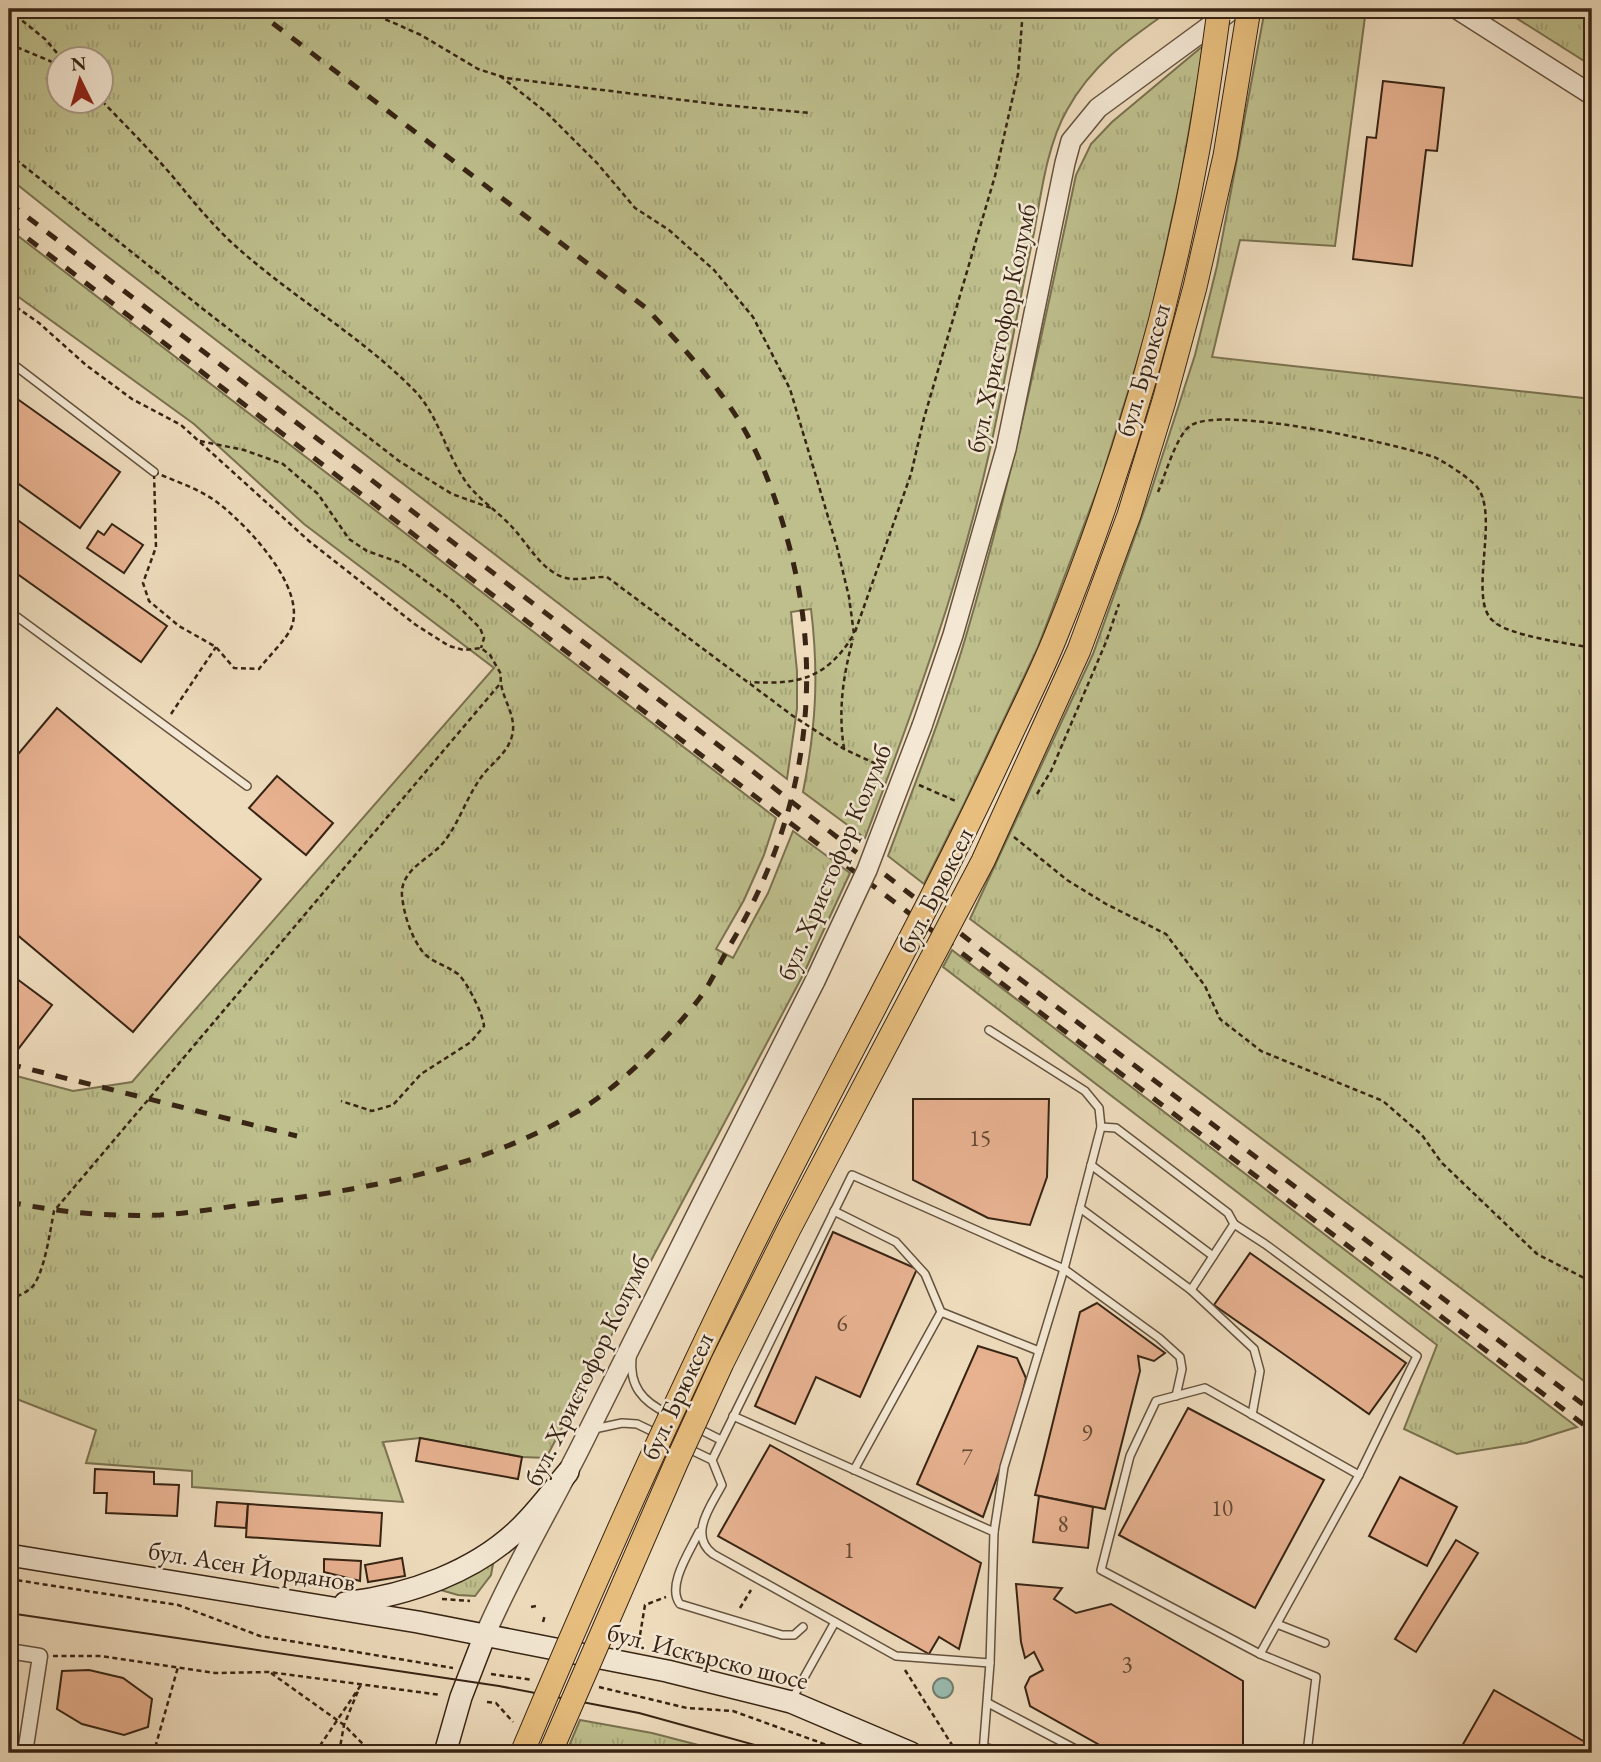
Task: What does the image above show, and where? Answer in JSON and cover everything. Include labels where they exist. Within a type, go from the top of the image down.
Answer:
[{"type":"main road","name":"бул. Брюксел","points":[[550,1753],[722,1363],[789,1228],[983,861],[1079,650],[1129,515],[1195,287],[1225,156],[1249,9]]},
{"type":"main road","name":"бул. Брюксел","points":[[522,1753],[653,1450],[699,1352],[958,847],[1055,639],[1107,498],[1141,393],[1170,281],[1226,14]]},
{"type":"main road","points":[[320,1605],[380,1598],[421,1586],[454,1572],[499,1545],[521,1526],[568,1472]]},
{"type":"main road","name":"бул. Асен Йорданов","points":[[9,1555],[320,1605],[485,1635]]},
{"type":"main road","name":"бул. Искърско шосе","points":[[485,1635],[667,1671],[791,1702],[911,1753]]},
{"type":"main road","name":"бул. Христофор Колумб","points":[[445,1753],[461,1697],[485,1635]]},
{"type":"street","points":[[1457,9],[1592,95]]},
{"type":"street","name":"бул. Христофор Колумб","points":[[485,1635],[498,1604],[590,1429],[634,1335],[815,981],[867,870],[922,726],[953,635],[1006,449],[1071,141],[1098,108],[1226,14]]},
{"type":"street","points":[[9,1651],[40,1656],[25,1753]]},
{"type":"lane","points":[[9,360],[154,472]]},
{"type":"lane","points":[[9,611],[247,786]]},
{"type":"lane","points":[[989,1030],[1085,1091],[1099,1108],[1101,1127],[1064,1269],[1004,1467],[994,1532],[988,1703],[983,1750],[1006,1753]]},
{"type":"lane","points":[[1101,1127],[1116,1128],[1228,1213],[1234,1224],[1417,1356],[1359,1475],[1260,1654]]},
{"type":"lane","points":[[1091,1165],[1213,1256]]},
{"type":"lane","points":[[712,1460],[852,1175],[1064,1269],[1159,1338],[1180,1357],[1182,1369],[1176,1396]]},
{"type":"lane","points":[[1080,1208],[1191,1290],[1254,1349],[1261,1371],[1252,1415]]},
{"type":"lane","points":[[834,1211],[896,1242],[925,1274],[941,1312],[1039,1351]]},
{"type":"lane","points":[[1191,1290],[1234,1224]]},
{"type":"lane","points":[[854,1470],[941,1312]]},
{"type":"lane","points":[[634,1335],[631,1367],[639,1394],[659,1409],[721,1440]]},
{"type":"lane","points":[[1307,1753],[1316,1677],[1260,1654],[1101,1570],[1130,1456],[1156,1401],[1205,1388],[1359,1475]]},
{"type":"lane","points":[[733,1416],[994,1532]]},
{"type":"lane","points":[[590,1429],[622,1423],[637,1424],[712,1460],[722,1485],[676,1583],[674,1594],[680,1604],[788,1636],[794,1635],[803,1627]]},
{"type":"lane","points":[[702,1524],[701,1538],[707,1550],[896,1656],[990,1663]]},
{"type":"lane","points":[[791,1702],[835,1622]]},
{"type":"lane","points":[[1277,1624],[1325,1643]]},
{"type":"lane","points":[[988,1703],[1083,1753]]},
{"type":"path","points":[[362,9],[421,35],[478,69],[500,76],[582,89],[810,113]]},
{"type":"path","points":[[844,749],[839,720],[845,666],[911,474],[924,418],[995,176],[1018,74],[1023,9]]},
{"type":"path","points":[[9,10],[51,46]]},
{"type":"path","points":[[9,44],[46,59]]},
{"type":"path","points":[[500,76],[547,113],[597,163],[635,208],[669,230],[714,270],[753,317],[790,389],[837,547],[855,634],[833,663],[818,672],[776,684],[750,682]]},
{"type":"path","points":[[116,115],[229,240],[276,281],[371,351],[414,389],[435,418],[448,451],[466,482],[556,575],[581,580],[593,576],[607,577],[793,716],[844,749],[885,768]]},
{"type":"path","points":[[9,154],[235,335],[399,461],[452,494],[494,509]]},
{"type":"path","points":[[9,302],[132,399],[181,425],[309,541],[416,625],[449,646],[464,650],[481,648],[490,655],[501,674],[499,685],[54,1211],[34,1285],[25,1293],[9,1300]]},
{"type":"path","points":[[1157,496],[1180,440],[1189,426],[1208,419],[1233,418],[1362,437],[1437,458],[1477,486],[1486,508],[1483,571],[1484,606],[1489,618],[1502,629],[1592,648]]},
{"type":"path","points":[[197,440],[244,450],[283,464],[318,494],[349,539],[367,551],[401,563],[453,601],[480,628],[484,638],[481,648]]},
{"type":"path","points":[[154,472],[194,489],[222,505],[256,540],[285,579],[294,604],[292,628],[259,668],[234,668],[216,647],[180,626],[149,601],[143,583],[156,547],[154,472]]},
{"type":"path","points":[[1032,802],[1051,771],[1106,642],[1123,593]]},
{"type":"path","points":[[164,725],[216,647]]},
{"type":"path","points":[[341,1101],[372,1111],[393,1105],[421,1074],[471,1042],[484,1026],[480,1011],[462,980],[435,963],[423,952],[413,936],[402,890],[406,876],[445,841],[473,790],[508,745],[513,734],[513,722],[499,685]]},
{"type":"path","points":[[910,781],[964,804]]},
{"type":"path","points":[[1009,834],[1067,880],[1106,904],[1166,934],[1205,986],[1220,1019],[1250,1043],[1261,1051],[1383,1101],[1422,1135],[1441,1161],[1537,1254],[1592,1282]]},
{"type":"path","points":[[9,1579],[178,1605],[260,1636],[431,1665]]},
{"type":"path","points":[[736,1621],[757,1579]]},
{"type":"path","points":[[640,1635],[645,1605],[674,1594]]},
{"type":"path","points":[[531,1607],[536,1606]]},
{"type":"path","points":[[543,1622],[545,1615]]},
{"type":"path","points":[[411,1661],[412,1655]]},
{"type":"path","points":[[40,1656],[101,1656],[215,1673],[269,1672],[441,1695]]},
{"type":"path","points":[[896,1656],[957,1753]]},
{"type":"path","points":[[114,1753],[155,1748],[178,1667]]},
{"type":"path","points":[[269,1672],[344,1725],[372,1753]]},
{"type":"path","points":[[519,1679],[522,1672]]},
{"type":"path","points":[[499,1683],[499,1676],[538,1681]]},
{"type":"path","points":[[315,1753],[361,1685]]},
{"type":"path","points":[[340,1753],[344,1725],[361,1685]]},
{"type":"path","points":[[594,1685],[687,1708],[733,1711],[849,1753]]},
{"type":"path","points":[[487,1702],[496,1702],[518,1728]]},
{"type":"green space","points":[[9,9],[1172,9],[1100,65],[1077,93],[1054,138],[1042,186],[991,445],[966,545],[918,693],[865,838],[803,792],[815,701],[811,609],[791,612],[797,671],[797,709],[787,779],[9,178]]},
{"type":"green space","points":[[1265,9],[1366,9],[1335,246],[1240,240],[1212,357],[1592,399],[1592,1387],[970,919],[1093,654],[1150,494],[1195,355],[1217,266]]},
{"type":"green space","points":[[1502,9],[1592,9],[1592,66]]},
{"type":"green space","points":[[1204,45],[1180,182],[1149,323],[1101,480],[1038,647],[924,884],[888,856],[948,692],[998,522],[1076,175],[1091,144],[1112,122]]},
{"type":"green space","points":[[9,229],[776,818],[764,855],[744,900],[716,949],[733,958],[768,893],[793,831],[850,873],[803,975],[546,1458],[522,1457],[420,1438],[383,1442],[403,1502],[192,1487],[192,1471],[86,1463],[96,1430],[9,1396],[9,1074],[73,1091],[132,1082],[494,668],[304,524],[194,424],[9,290]]},
{"type":"green space","points":[[952,950],[1577,1427],[1526,1443],[1457,1454],[1404,1429],[1437,1345],[943,967]]},
{"type":"green space","points":[[494,1559],[491,1575],[475,1596],[437,1589]]},
{"type":"green space","points":[[580,1720],[652,1733],[729,1753],[566,1753]]},
{"type":"water","points":[[939,1678],[947,1678],[953,1688],[947,1698],[939,1698],[933,1692],[933,1684]]},
{"type":"building","points":[[1383,81],[1444,88],[1437,151],[1426,150],[1412,266],[1353,259],[1367,137],[1376,138]]},
{"type":"building","points":[[9,393],[120,472],[80,528],[9,477]]},
{"type":"building","points":[[9,514],[167,626],[141,662],[9,568]]},
{"type":"building","points":[[112,524],[143,545],[124,573],[87,548],[98,531],[104,535]]},
{"type":"building","points":[[57,708],[261,879],[133,1032],[9,928],[9,765]]},
{"type":"building","points":[[277,776],[333,823],[306,855],[249,808]]},
{"type":"building","points":[[9,973],[52,1005],[19,1048],[9,1040]]},
{"type":"building","points":[[913,1099],[1049,1099],[1047,1177],[1030,1225],[988,1218],[913,1180]]},
{"type":"building","points":[[833,1232],[917,1269],[860,1397],[816,1377],[795,1424],[755,1406]]},
{"type":"building","points":[[1250,1253],[1406,1363],[1369,1414],[1214,1305]]},
{"type":"building","points":[[1097,1303],[1165,1353],[1154,1361],[1138,1356],[1140,1371],[1105,1509],[1035,1495],[1080,1312]]},
{"type":"building","points":[[978,1346],[1017,1358],[1026,1378],[1014,1429],[983,1517],[917,1484]]},
{"type":"building","points":[[1188,1408],[1324,1480],[1255,1608],[1119,1535]]},
{"type":"building","points":[[420,1438],[522,1457],[518,1479],[416,1461]]},
{"type":"building","points":[[9,1445],[17,1446],[9,1499]]},
{"type":"building","points":[[770,1445],[981,1563],[959,1649],[939,1637],[929,1654],[718,1536]]},
{"type":"building","points":[[95,1469],[154,1472],[154,1484],[179,1485],[177,1516],[106,1513],[107,1493],[94,1493]]},
{"type":"building","points":[[1400,1477],[1457,1507],[1427,1566],[1369,1536]]},
{"type":"building","points":[[1039,1496],[1093,1507],[1088,1548],[1033,1542]]},
{"type":"building","points":[[217,1502],[248,1504],[246,1528],[215,1526]]},
{"type":"building","points":[[248,1504],[382,1513],[380,1546],[246,1537]]},
{"type":"building","points":[[1456,1540],[1478,1553],[1416,1652],[1395,1639]]},
{"type":"building","points":[[402,1558],[405,1576],[368,1582],[365,1565]]},
{"type":"building","points":[[324,1559],[361,1561],[360,1581],[324,1572]]},
{"type":"building","points":[[1016,1584],[1062,1588],[1054,1599],[1076,1613],[1111,1604],[1243,1681],[1243,1751],[1257,1753],[1114,1753],[1030,1706],[1025,1687],[1030,1677],[1043,1670],[1034,1652],[1025,1658]]},
{"type":"building","points":[[89,1670],[123,1678],[152,1699],[148,1727],[124,1735],[82,1724],[57,1709],[62,1671]]},
{"type":"building","points":[[1494,1690],[1592,1746],[1592,1753],[1458,1753]]},
{"type":"tram line","points":[[9,1613],[499,1686],[639,1713],[784,1753]]},
{"type":"railway","points":[[9,1202],[65,1211],[160,1215],[348,1190],[389,1182],[469,1160],[508,1146],[583,1108],[629,1073],[660,1043],[699,999],[711,980],[755,899],[776,849],[802,748],[806,644],[799,591],[787,538],[760,461],[738,419],[717,389],[646,308],[254,9]]},
{"type":"railway","points":[[9,203],[751,770],[983,951],[1592,1411]]},
{"type":"railway","points":[[9,224],[744,788],[1592,1431]]},
{"type":"railway","points":[[9,1064],[297,1136]]}]
